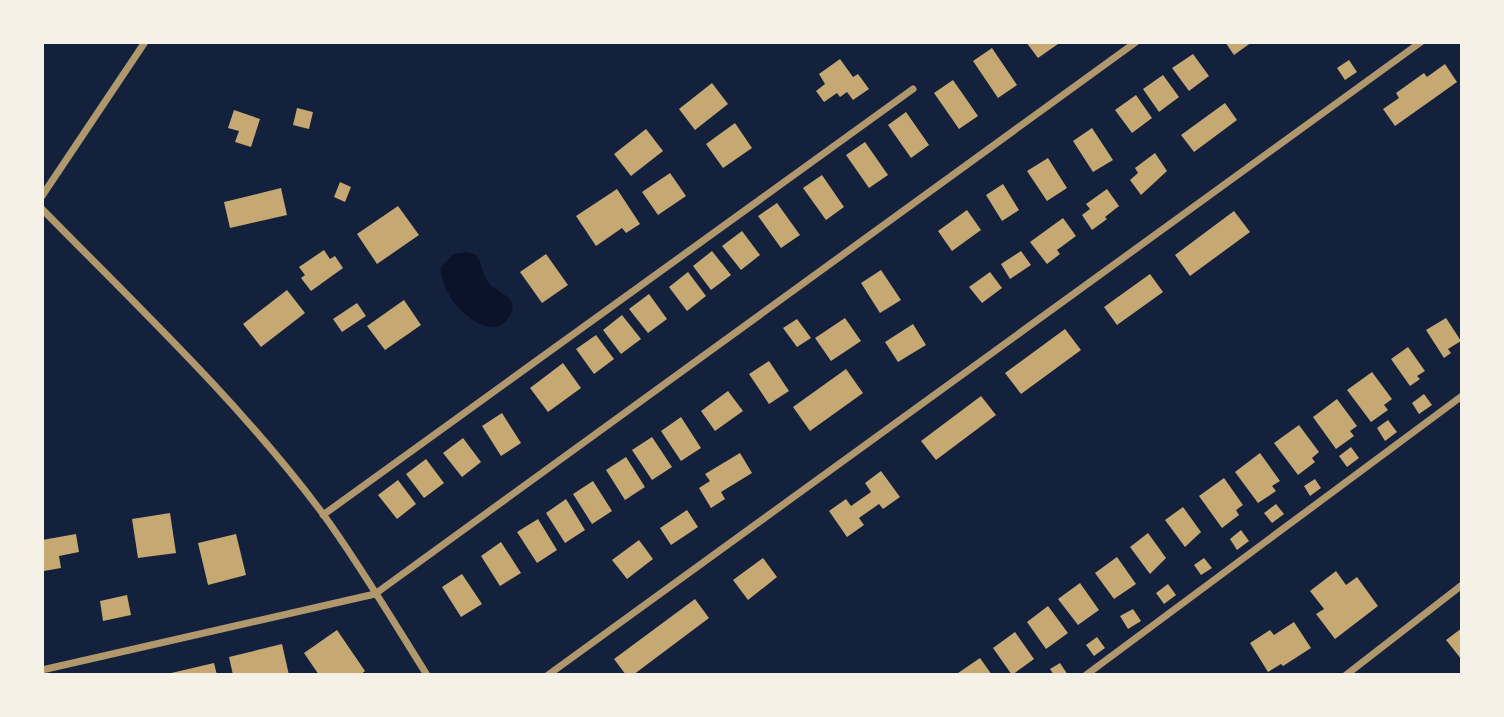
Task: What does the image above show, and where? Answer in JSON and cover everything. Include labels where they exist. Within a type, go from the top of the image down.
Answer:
[{"type":"street","points":[[42,196],[145,42]]},
{"type":"street","points":[[42,670],[375,593],[1136,42]]},
{"type":"street","points":[[548,675],[1421,42]]},
{"type":"street","points":[[323,515],[913,89]]},
{"type":"street","points":[[42,209],[189,360],[270,449],[323,515],[427,675]]},
{"type":"street","points":[[1086,675],[1462,396]]},
{"type":"street","points":[[1346,675],[1462,585]]},
{"type":"water","points":[[467,252],[477,256],[488,282],[512,304],[510,315],[498,327],[487,326],[467,316],[445,287],[441,266],[454,254]]},
{"type":"building","points":[[1026,42],[1056,42],[1058,44],[1038,58]]},
{"type":"building","points":[[1225,42],[1252,42],[1234,55]]},
{"type":"building","points":[[992,48],[1017,85],[998,98],[973,61]]},
{"type":"building","points":[[1193,54],[1209,76],[1189,91],[1172,68]]},
{"type":"building","points":[[840,59],[853,77],[858,74],[869,89],[853,100],[847,92],[840,97],[837,93],[824,102],[816,91],[825,84],[819,74]]},
{"type":"building","points":[[1349,60],[1357,72],[1345,80],[1337,68]]},
{"type":"building","points":[[1445,64],[1457,82],[1395,126],[1383,109],[1399,98],[1396,93],[1424,73],[1427,77]]},
{"type":"building","points":[[1163,75],[1179,97],[1159,112],[1143,89]]},
{"type":"building","points":[[953,80],[978,116],[959,129],[934,93]]},
{"type":"building","points":[[712,83],[728,104],[695,130],[679,109]]},
{"type":"building","points":[[1136,95],[1152,118],[1132,133],[1115,110]]},
{"type":"building","points":[[1225,103],[1237,120],[1194,152],[1181,135]]},
{"type":"building","points":[[297,108],[313,112],[309,129],[293,125]]},
{"type":"building","points":[[234,110],[260,119],[251,147],[235,142],[239,131],[228,128]]},
{"type":"building","points":[[906,112],[929,145],[911,158],[888,125]]},
{"type":"building","points":[[735,123],[752,148],[723,168],[706,144]]},
{"type":"building","points":[[1092,128],[1113,160],[1093,172],[1073,141]]},
{"type":"building","points":[[646,129],[663,151],[631,176],[614,154]]},
{"type":"building","points":[[865,142],[888,175],[869,188],[846,155]]},
{"type":"building","points":[[1155,153],[1167,171],[1141,195],[1130,180],[1138,173],[1135,168]]},
{"type":"building","points":[[1048,158],[1067,188],[1047,201],[1027,171]]},
{"type":"building","points":[[670,173],[686,196],[658,215],[642,192]]},
{"type":"building","points":[[822,175],[844,207],[826,220],[803,188]]},
{"type":"building","points":[[340,182],[351,187],[345,202],[334,197]]},
{"type":"building","points":[[1003,184],[1019,210],[1002,221],[986,195]]},
{"type":"building","points":[[281,188],[287,215],[230,228],[224,202]]},
{"type":"building","points":[[617,189],[640,224],[626,233],[622,228],[596,246],[576,216]]},
{"type":"building","points":[[1107,189],[1119,206],[1092,230],[1082,215],[1090,209],[1086,204]]},
{"type":"building","points":[[777,203],[800,235],[781,248],[758,216]]},
{"type":"building","points":[[398,206],[419,235],[377,264],[357,234]]},
{"type":"building","points":[[967,210],[981,230],[952,251],[938,231]]},
{"type":"building","points":[[1234,211],[1250,232],[1190,276],[1175,255]]},
{"type":"building","points":[[1063,218],[1076,236],[1057,250],[1060,254],[1047,264],[1030,242]]},
{"type":"building","points":[[742,231],[760,255],[741,270],[722,246]]},
{"type":"building","points":[[324,250],[330,259],[335,256],[343,268],[311,291],[301,278],[305,275],[299,267]]},
{"type":"building","points":[[712,251],[731,275],[711,290],[693,266]]},
{"type":"building","points":[[1021,251],[1031,265],[1010,279],[1001,264]]},
{"type":"building","points":[[546,254],[568,285],[542,303],[520,272]]},
{"type":"building","points":[[881,270],[901,300],[880,313],[861,283]]},
{"type":"building","points":[[688,272],[706,296],[687,311],[669,287]]},
{"type":"building","points":[[990,272],[1002,288],[982,303],[969,287]]},
{"type":"building","points":[[1150,274],[1163,292],[1117,325],[1104,307]]},
{"type":"building","points":[[287,290],[305,313],[261,347],[243,324]]},
{"type":"building","points":[[649,294],[667,319],[648,333],[629,309]]},
{"type":"building","points":[[404,300],[421,325],[385,350],[367,326]]},
{"type":"building","points":[[357,303],[366,316],[342,332],[333,319]]},
{"type":"building","points":[[622,315],[641,339],[621,354],[603,330]]},
{"type":"building","points":[[845,318],[861,341],[831,361],[815,338]]},
{"type":"building","points":[[1446,318],[1461,341],[1448,349],[1451,353],[1444,358],[1426,330]]},
{"type":"building","points":[[797,319],[811,338],[797,347],[783,328]]},
{"type":"building","points":[[913,324],[926,345],[898,362],[885,342]]},
{"type":"building","points":[[1065,329],[1081,350],[1021,394],[1005,373]]},
{"type":"building","points":[[596,335],[614,359],[594,374],[576,349]]},
{"type":"building","points":[[1408,347],[1425,371],[1417,376],[1420,379],[1410,386],[1391,359]]},
{"type":"building","points":[[769,361],[789,391],[769,404],[749,374]]},
{"type":"building","points":[[563,363],[581,388],[548,412],[530,388]]},
{"type":"building","points":[[846,369],[863,393],[810,431],[793,407]]},
{"type":"building","points":[[1372,372],[1392,399],[1384,405],[1388,410],[1371,422],[1347,390]]},
{"type":"building","points":[[728,391],[743,411],[715,431],[701,411]]},
{"type":"building","points":[[1424,394],[1432,405],[1419,414],[1412,403]]},
{"type":"building","points":[[981,396],[996,415],[936,460],[921,441]]},
{"type":"building","points":[[1337,399],[1357,426],[1350,431],[1354,436],[1336,449],[1313,417]]},
{"type":"building","points":[[502,413],[521,443],[501,456],[482,426]]},
{"type":"building","points":[[681,417],[701,448],[681,461],[661,431]]},
{"type":"building","points":[[1388,420],[1397,432],[1385,441],[1377,428]]},
{"type":"building","points":[[1299,425],[1319,452],[1312,458],[1315,462],[1298,475],[1274,443]]},
{"type":"building","points":[[652,437],[672,467],[652,480],[632,450]]},
{"type":"building","points":[[463,438],[481,462],[462,477],[443,453]]},
{"type":"building","points":[[1351,447],[1359,458],[1347,467],[1339,456]]},
{"type":"building","points":[[740,453],[752,473],[721,492],[725,499],[711,508],[699,488],[710,481],[705,474]]},
{"type":"building","points":[[1260,453],[1280,481],[1272,486],[1276,491],[1258,503],[1235,472]]},
{"type":"building","points":[[626,457],[645,487],[625,500],[606,470]]},
{"type":"building","points":[[426,459],[444,483],[424,498],[406,474]]},
{"type":"building","points":[[881,471],[900,497],[883,509],[879,504],[859,518],[864,525],[847,537],[829,511],[846,499],[851,506],[871,492],[865,483]]},
{"type":"building","points":[[1224,478],[1243,505],[1236,510],[1239,515],[1222,528],[1199,496]]},
{"type":"building","points":[[1315,479],[1321,488],[1310,496],[1304,486]]},
{"type":"building","points":[[398,480],[416,504],[397,519],[378,495]]},
{"type":"building","points":[[593,481],[612,511],[592,524],[573,494]]},
{"type":"building","points":[[566,499],[585,530],[565,543],[546,513]]},
{"type":"building","points":[[1276,504],[1284,514],[1272,523],[1264,513]]},
{"type":"building","points":[[1183,507],[1201,532],[1185,547],[1165,520]]},
{"type":"building","points":[[687,510],[698,527],[671,545],[660,528]]},
{"type":"building","points":[[170,513],[176,553],[138,558],[132,519]]},
{"type":"building","points":[[538,519],[557,550],[537,563],[517,532]]},
{"type":"building","points":[[1241,530],[1249,541],[1237,550],[1230,539]]},
{"type":"building","points":[[1148,533],[1166,558],[1150,574],[1130,547]]},
{"type":"building","points":[[76,534],[79,552],[59,556],[61,568],[44,571],[42,540]]},
{"type":"building","points":[[236,534],[246,575],[208,585],[198,543]]},
{"type":"building","points":[[639,540],[653,559],[627,579],[612,560]]},
{"type":"building","points":[[501,542],[521,573],[500,586],[481,556]]},
{"type":"building","points":[[1117,557],[1136,584],[1114,599],[1095,573]]},
{"type":"building","points":[[763,558],[777,577],[748,600],[733,580]]},
{"type":"building","points":[[1204,558],[1212,568],[1201,575],[1194,565]]},
{"type":"building","points":[[1336,571],[1346,585],[1357,577],[1378,606],[1335,639],[1316,614],[1324,609],[1310,591]]},
{"type":"building","points":[[462,574],[482,604],[461,617],[442,587]]},
{"type":"building","points":[[1080,583],[1099,610],[1078,625],[1058,599]]},
{"type":"building","points":[[1168,584],[1176,595],[1164,604],[1156,593]]},
{"type":"building","points":[[127,595],[131,615],[103,621],[100,601]]},
{"type":"building","points":[[695,599],[709,618],[633,675],[626,675],[614,659]]},
{"type":"building","points":[[1048,606],[1068,633],[1046,649],[1027,622]]},
{"type":"building","points":[[1133,609],[1141,621],[1128,629],[1120,616]]},
{"type":"building","points":[[1294,622],[1311,648],[1268,672],[1250,643],[1270,630],[1274,635]]},
{"type":"building","points":[[1462,628],[1462,660],[1446,640]]},
{"type":"building","points":[[337,630],[365,671],[360,675],[319,675],[304,653]]},
{"type":"building","points":[[1015,632],[1034,659],[1012,675],[993,648]]},
{"type":"building","points":[[1097,637],[1105,648],[1094,656],[1086,645]]},
{"type":"building","points":[[282,644],[289,675],[233,675],[229,657]]},
{"type":"building","points":[[980,658],[992,675],[958,673]]},
{"type":"building","points":[[214,663],[217,675],[167,675],[167,674]]},
{"type":"building","points":[[1060,663],[1068,675],[1054,675],[1050,669]]}]
